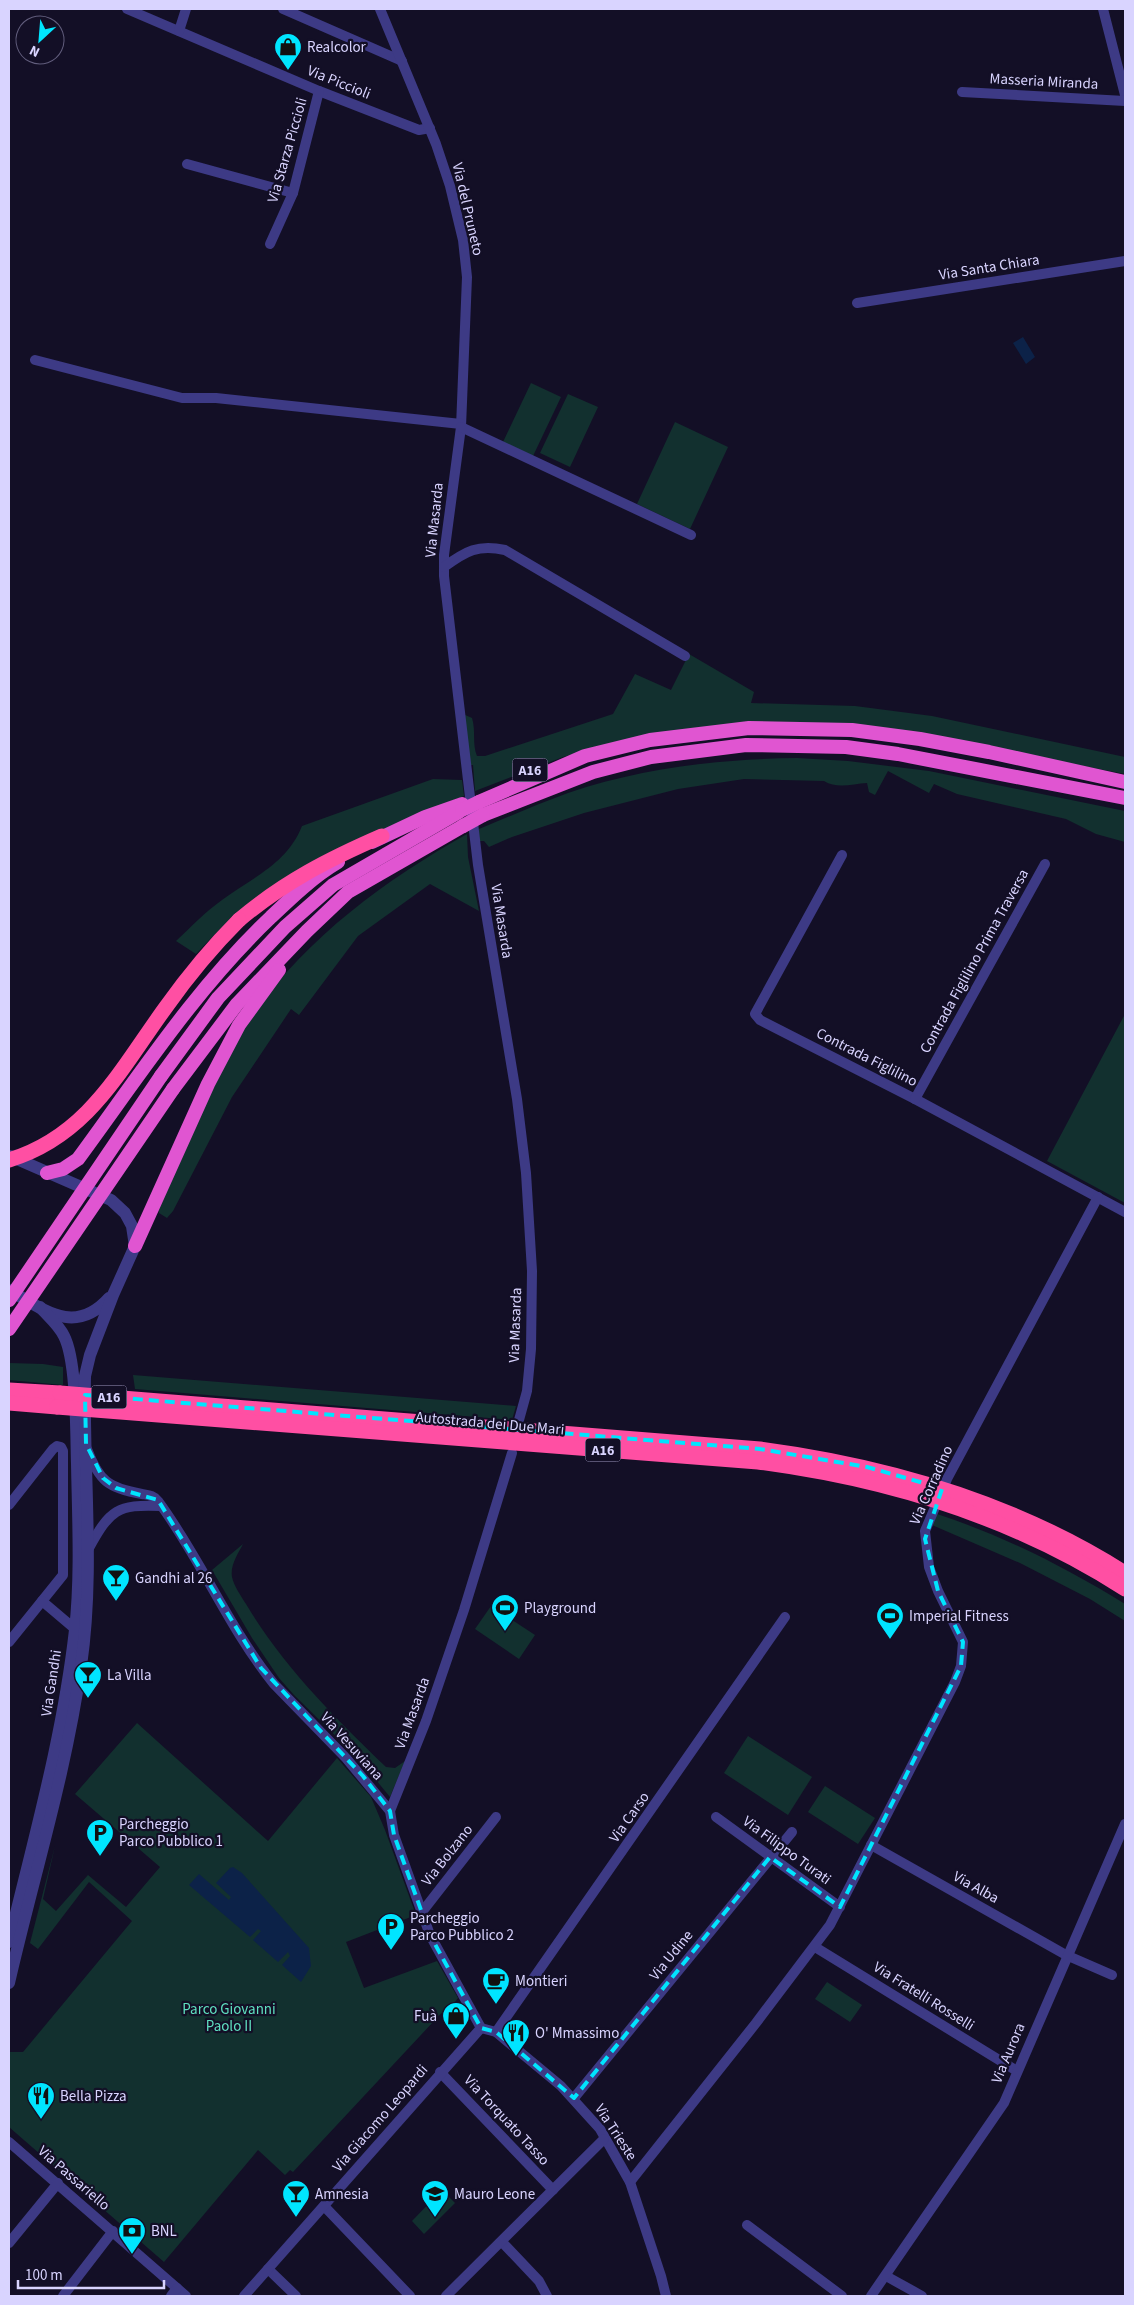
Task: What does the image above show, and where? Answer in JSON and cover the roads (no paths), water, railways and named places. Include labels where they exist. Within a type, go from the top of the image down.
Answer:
[{"type":"highway","name":"A16","points":[[382,836],[425,817],[480,804],[533,769],[650,740],[749,728],[852,730],[920,739],[990,752],[1125,782]]},
{"type":"highway","points":[[9,1329],[173,1089],[237,1004],[307,931],[348,892],[464,826],[480,804],[650,757],[746,745],[846,747],[898,754],[1125,798]]},
{"type":"highway","points":[[9,1300],[161,1076],[218,998],[285,927],[333,885],[462,807]]},
{"type":"highway","points":[[9,1160],[52,1142],[92,1108],[195,967],[240,920],[276,891],[302,875],[328,860],[382,836]]},
{"type":"highway","points":[[47,1173],[64,1169],[78,1159],[198,994],[254,933],[308,884],[333,865],[382,836]]},
{"type":"highway","points":[[135,1246],[208,1084],[240,1025],[307,931]]},
{"type":"highway","points":[[9,1382],[58,1400]]},
{"type":"highway","name":"Autostrada dei Due Mari","points":[[9,1390],[140,1413],[758,1462],[812,1469],[916,1494],[968,1512],[1063,1553],[1125,1589]]},
{"type":"highway","name":"Autostrada dei Due Mari","points":[[9,1403],[144,1395],[159,1401],[750,1448],[814,1456],[867,1467],[972,1499],[1061,1538],[1125,1573]]},
{"type":"highway","points":[[9,1408],[58,1400]]},
{"type":"street","name":"Via Piccioli","points":[[127,9],[319,91],[419,130],[430,128]]},
{"type":"street","points":[[179,31],[186,9]]},
{"type":"street","points":[[283,9],[402,61]]},
{"type":"street","name":"Via del Pruneto","points":[[380,9],[430,128],[450,186],[463,240],[467,277],[461,426]]},
{"type":"street","points":[[1103,9],[1125,95]]},
{"type":"street","name":"Via Starza Piccioli","points":[[270,244],[293,193],[319,91]]},
{"type":"street","name":"Masseria Miranda","points":[[962,92],[1125,100]]},
{"type":"street","points":[[187,164],[293,193]]},
{"type":"street","name":"Via Santa Chiara","points":[[857,303],[1125,261]]},
{"type":"street","points":[[35,360],[182,398],[216,398],[461,426],[691,535]]},
{"type":"street","name":"Via Masarda","points":[[461,426],[451,496],[444,567],[464,762],[478,865],[517,1100],[526,1173],[532,1271],[531,1349],[527,1391],[520,1420]]},
{"type":"street","points":[[444,567],[474,549],[488,546],[505,550],[685,656]]},
{"type":"street","name":"Contrada Figlilino","points":[[842,856],[755,1014],[760,1020],[915,1098],[1125,1212]]},
{"type":"street","name":"Contrada Figlilino Prima Traversa","points":[[915,1098],[1045,864]]},
{"type":"street","points":[[9,1155],[111,1200],[125,1213],[132,1226],[135,1246]]},
{"type":"street","name":"Via Corradino","points":[[630,2182],[815,1947],[840,1907],[948,1697],[961,1666],[963,1642],[929,1567],[925,1531],[947,1479],[1098,1198]]},
{"type":"street","name":"Via Gandhi","points":[[9,1983],[73,1715],[83,1646],[89,1575],[85,1376],[90,1355],[113,1294],[135,1246]]},
{"type":"street","points":[[9,1290],[40,1308],[63,1318],[82,1317],[103,1305],[113,1294]]},
{"type":"street","name":"Via Gandhi","points":[[9,1942],[56,1752],[65,1704],[75,1628],[78,1535],[76,1423],[70,1353],[64,1336],[40,1308]]},
{"type":"street","name":"Via Vesuviana","points":[[86,1444],[92,1462],[108,1484],[116,1488],[152,1495],[158,1500],[172,1518],[239,1637],[261,1668],[274,1684],[358,1770],[390,1811],[394,1835],[433,1942],[480,2028]]},
{"type":"street","points":[[9,1505],[52,1449],[57,1446],[61,1447],[63,1451],[63,1575],[9,1642]]},
{"type":"street","name":"Via Masarda","points":[[390,1811],[426,1721],[464,1610],[512,1453]]},
{"type":"street","points":[[89,1548],[102,1523],[120,1509],[140,1505],[161,1506]]},
{"type":"street","points":[[42,1601],[75,1628]]},
{"type":"street","name":"Via Carso","points":[[496,2032],[785,1617]]},
{"type":"street","name":"Via Bolzano","points":[[422,1912],[496,1817]]},
{"type":"street","name":"Via Filippo Turati","points":[[716,1817],[840,1907]]},
{"type":"street","name":"Via Aurora","points":[[871,2296],[1004,2103],[1066,1955],[1125,1824]]},
{"type":"street","name":"Via Udine","points":[[574,2098],[792,1832]]},
{"type":"street","name":"Via Alba","points":[[871,1845],[1066,1955],[1112,1975]]},
{"type":"street","name":"Via Fratelli Rosselli","points":[[815,1947],[1017,2071]]},
{"type":"street","name":"Via Trieste","points":[[480,2028],[496,2032],[574,2098],[600,2129],[630,2182],[666,2296]]},
{"type":"street","name":"Via Giacomo Leopardi","points":[[244,2296],[480,2028]]},
{"type":"street","name":"Via Torquato Tasso","points":[[440,2072],[553,2190]]},
{"type":"street","points":[[446,2296],[604,2139]]},
{"type":"street","name":"Via Passariello","points":[[9,2142],[113,2231],[174,2292],[186,2296]]},
{"type":"street","points":[[9,2243],[58,2183]]},
{"type":"street","points":[[324,2206],[410,2296]]},
{"type":"street","points":[[747,2225],[842,2296]]},
{"type":"street","points":[[63,2296],[113,2231]]},
{"type":"street","points":[[502,2242],[539,2282],[547,2296]]},
{"type":"street","points":[[268,2269],[296,2296]]},
{"type":"street","points":[[886,2276],[922,2296]]},
{"type":"water","points":[[1023,337],[1035,357],[1026,364],[1013,343]]},
{"type":"water","points":[[233,1867],[242,1873],[309,1948],[311,1966],[301,1982],[282,1965],[290,1956],[288,1952],[278,1962],[253,1940],[261,1931],[258,1929],[250,1937],[189,1885],[199,1874],[229,1900],[231,1897],[216,1883]]},
{"type":"place","name":"Realcolor","points":[[288,71]]},
{"type":"place","name":"Gandhi al 26","points":[[116,1602]]},
{"type":"place","name":"Playground","points":[[505,1632]]},
{"type":"place","name":"Imperial Fitness","points":[[890,1640]]},
{"type":"place","name":"La Villa","points":[[88,1699]]},
{"type":"place","name":"Parcheggio Parco Pubblico 1","points":[[100,1857]]},
{"type":"place","name":"Parcheggio Parco Pubblico 2","points":[[391,1951]]},
{"type":"place","name":"Montieri","points":[[496,2005]]},
{"type":"place","name":"Fuà","points":[[456,2040]]},
{"type":"place","name":"O' Mmassimo","points":[[516,2057]]},
{"type":"place","name":"Bella Pizza","points":[[41,2120]]},
{"type":"place","name":"Amnesia","points":[[296,2218]]},
{"type":"place","name":"Mauro Leone","points":[[435,2218]]},
{"type":"place","name":"BNL","points":[[132,2255]]},
{"type":"park label","name":"Parco Giovanni Paolo II","points":[[229,2018]]}]
